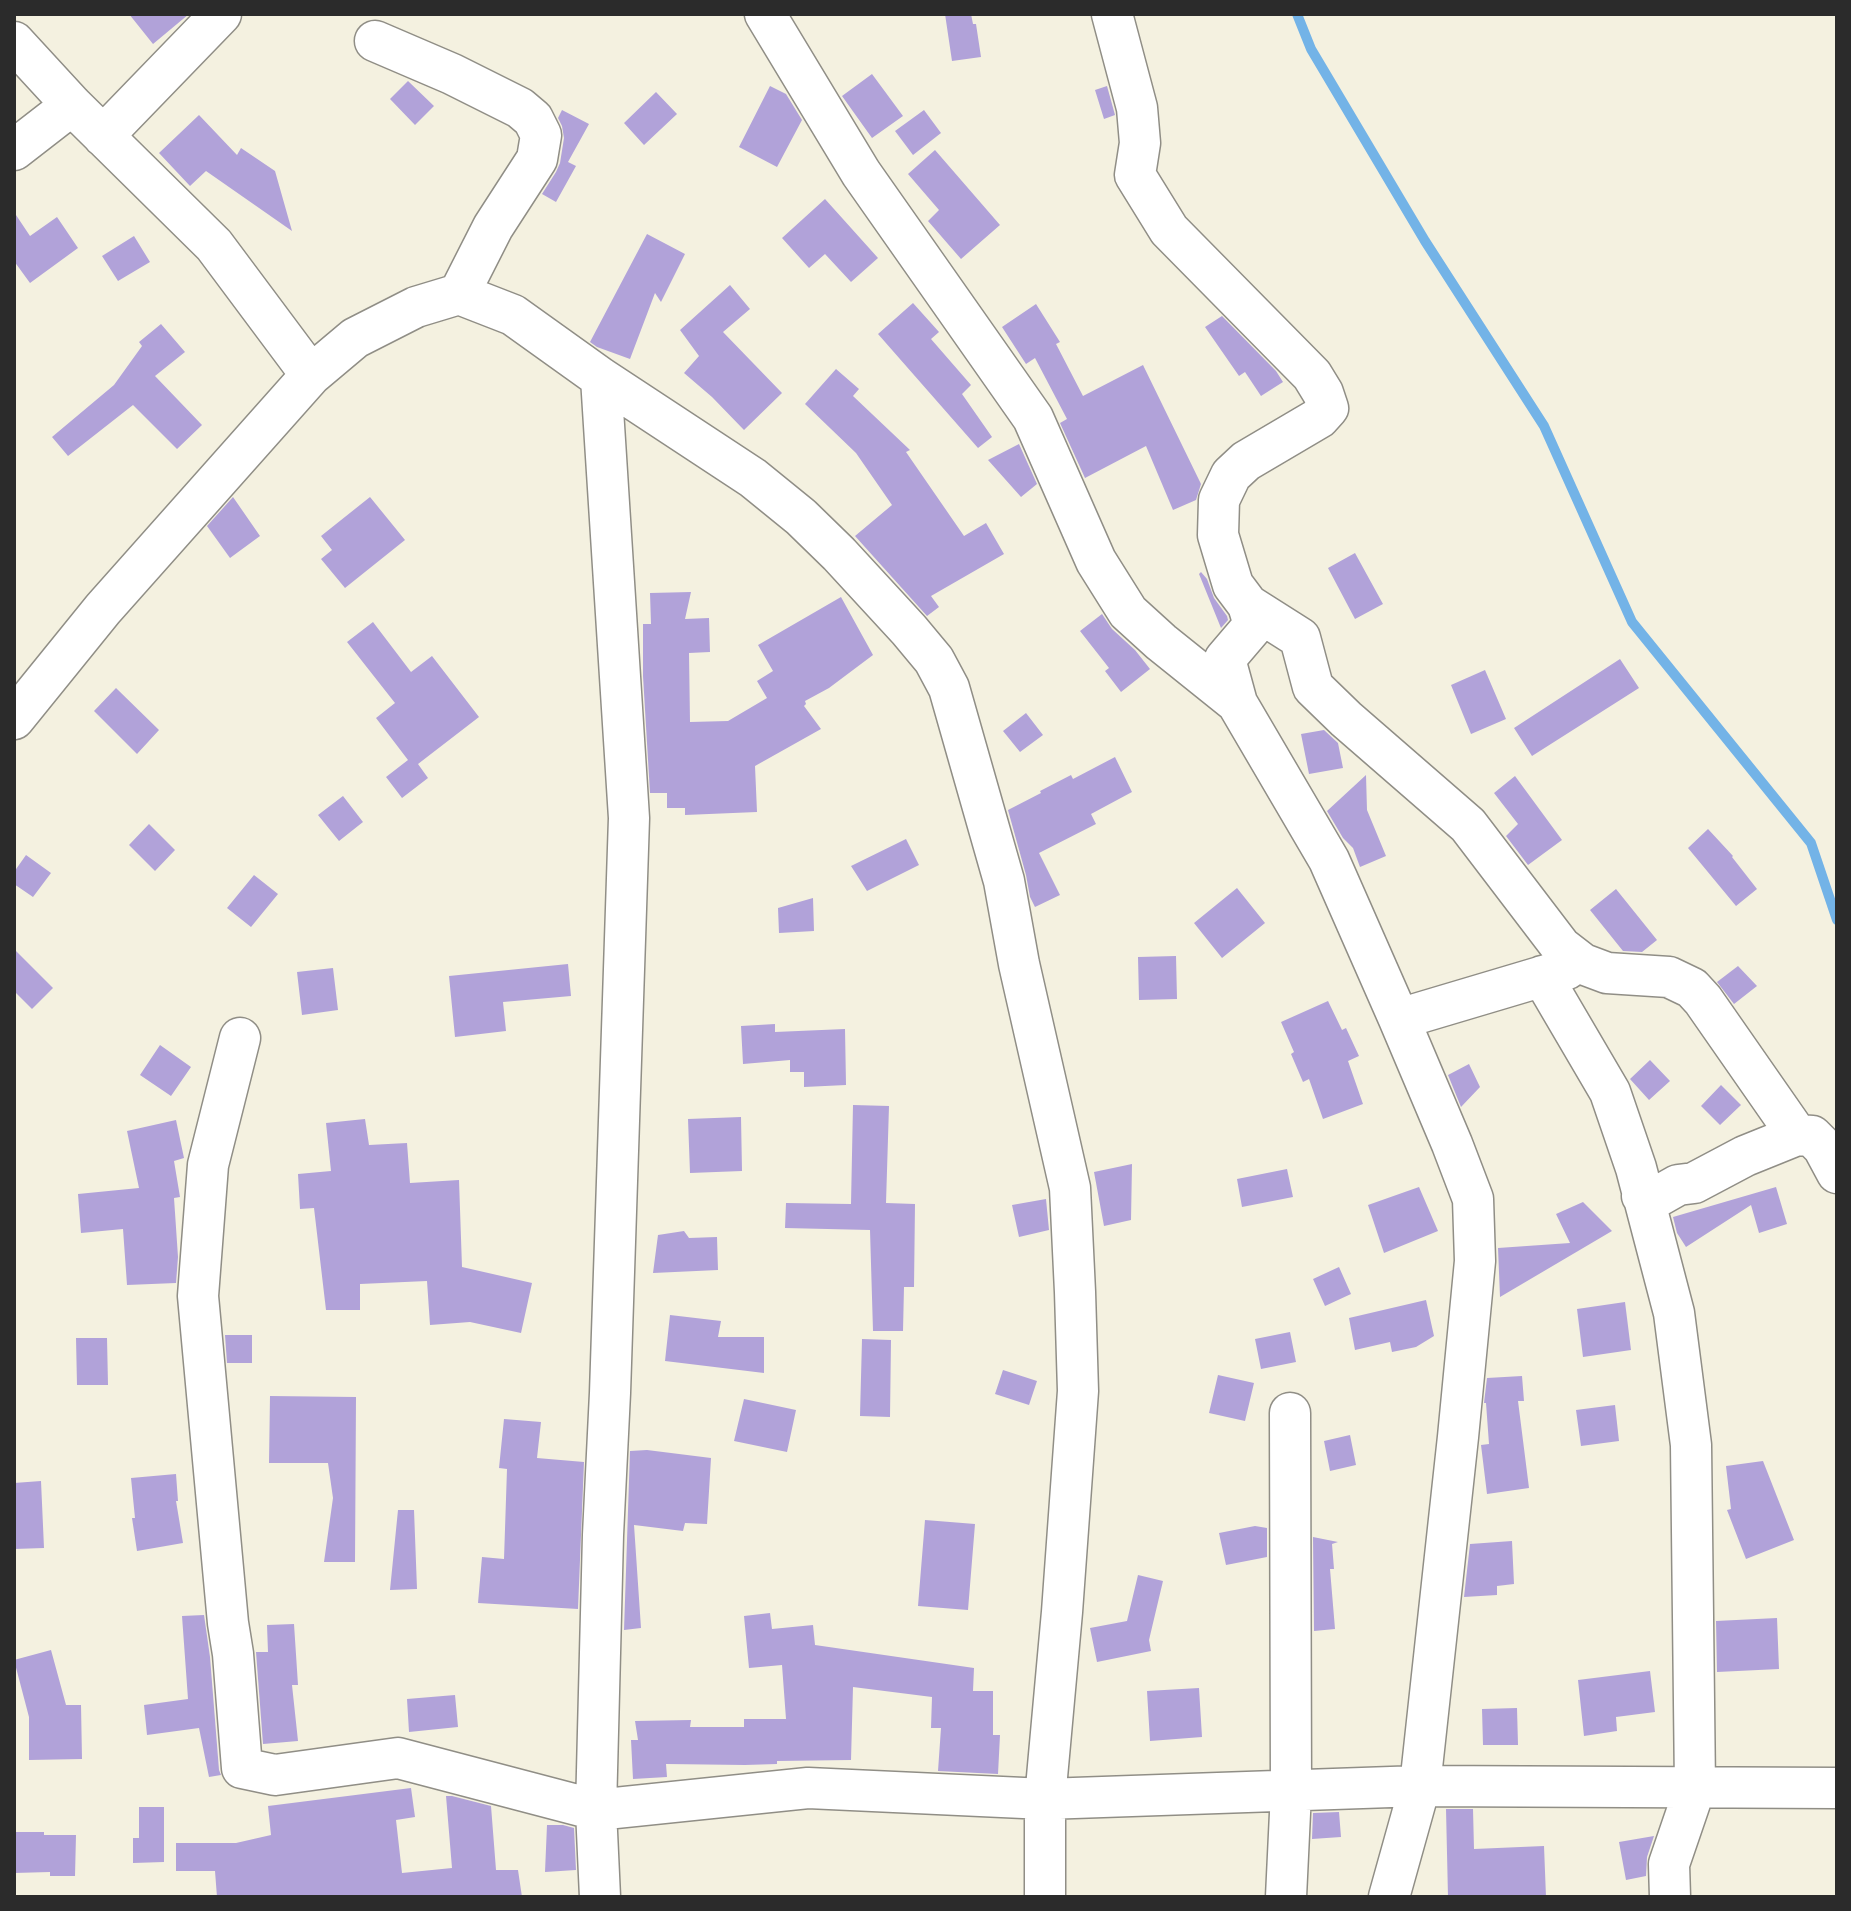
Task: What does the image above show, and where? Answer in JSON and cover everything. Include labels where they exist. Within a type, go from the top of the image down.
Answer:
[{"type":"street","points":[[103,136],[221,14]]},
{"type":"street","points":[[765,14],[861,173],[1033,418],[1096,561],[1128,612],[1237,703]]},
{"type":"street","points":[[1112,14],[1137,108],[1140,143],[1135,175],[1169,230],[1312,375],[1328,408],[1319,418],[1246,461],[1231,475],[1219,500],[1218,535],[1233,585],[1248,605],[1254,625],[1225,659],[1237,703],[1329,860],[1473,1199],[1475,1261],[1420,1786],[1389,1897]]},
{"type":"street","points":[[375,41],[520,108],[533,119],[541,135],[537,159],[493,227],[459,294]]},
{"type":"street","points":[[14,42],[72,105],[214,245],[311,375]]},
{"type":"street","points":[[14,150],[72,105]]},
{"type":"street","points":[[14,719],[103,609],[311,375],[355,338],[416,307],[459,294],[513,315],[601,378],[753,478],[801,517],[839,554],[909,630],[934,660],[949,688],[1004,881],[1019,964],[1070,1188],[1078,1391],[1045,1799],[1045,1897]]},
{"type":"street","points":[[600,1897],[596,1810],[603,1535],[629,818],[601,378]]},
{"type":"street","points":[[1248,605],[1300,638],[1313,687],[1468,825],[1561,947],[1583,964],[1607,973],[1669,977],[1692,988],[1797,1135]]},
{"type":"street","points":[[1399,1019],[1583,964]]},
{"type":"street","points":[[1542,976],[1610,1092],[1636,1168],[1674,1313],[1691,1445],[1695,1788],[1669,1864],[1670,1897]]},
{"type":"street","points":[[240,1038],[208,1165],[198,1296],[242,1768],[275,1775],[398,1758],[596,1810],[808,1788],[1045,1799],[1420,1786],[1837,1788]]},
{"type":"street","points":[[1642,1196],[1655,1198],[1678,1185],[1694,1183],[1745,1156],[1797,1135],[1812,1136],[1823,1147],[1837,1173]]},
{"type":"street","points":[[1286,1897],[1291,1792],[1290,1413]]},
{"type":"building","points":[[129,14],[189,14],[153,44]]},
{"type":"building","points":[[945,14],[971,14],[973,24],[976,24],[981,57],[952,61]]},
{"type":"building","points":[[872,74],[903,116],[872,138],[842,96]]},
{"type":"building","points":[[408,81],[434,106],[415,125],[390,99]]},
{"type":"building","points":[[770,86],[786,94],[802,120],[777,167],[739,147]]},
{"type":"building","points":[[1107,86],[1115,115],[1104,119],[1095,90]]},
{"type":"building","points":[[656,92],[677,114],[644,145],[624,123]]},
{"type":"building","points":[[562,110],[589,124],[568,162],[576,166],[556,202],[542,194],[560,163],[564,138],[558,118]]},
{"type":"building","points":[[924,110],[941,133],[913,155],[895,131]]},
{"type":"building","points":[[199,115],[237,155],[241,148],[275,171],[292,231],[206,171],[190,186],[159,153]]},
{"type":"building","points":[[935,150],[1000,225],[961,259],[928,221],[939,210],[908,174]]},
{"type":"building","points":[[825,199],[878,258],[851,282],[825,254],[809,268],[782,238]]},
{"type":"building","points":[[14,212],[30,236],[57,217],[78,248],[30,283],[14,261]]},
{"type":"building","points":[[647,234],[685,254],[661,302],[655,293],[630,359],[590,342]]},
{"type":"building","points":[[134,236],[150,262],[118,281],[102,256]]},
{"type":"building","points":[[730,285],[750,309],[723,332],[782,393],[744,430],[684,373],[699,356],[680,330]]},
{"type":"building","points":[[913,303],[939,332],[931,339],[971,385],[962,394],[992,437],[978,448],[878,334]]},
{"type":"building","points":[[1036,304],[1060,342],[1056,344],[1083,396],[1143,365],[1201,484],[1196,500],[1173,510],[1146,446],[1085,478],[1060,423],[1067,419],[1035,358],[1026,364],[1002,327]]},
{"type":"building","points":[[1222,316],[1283,382],[1261,396],[1245,372],[1239,376],[1205,327]]},
{"type":"building","points":[[161,324],[185,352],[155,376],[202,425],[177,449],[133,405],[68,456],[52,437],[114,385],[142,346],[139,342]]},
{"type":"building","points":[[836,369],[859,389],[853,396],[910,450],[906,452],[964,536],[986,523],[1004,554],[931,596],[939,607],[927,616],[855,536],[892,505],[856,453],[805,404]]},
{"type":"building","points":[[1019,444],[1037,484],[1021,497],[988,460]]},
{"type":"building","points":[[233,497],[260,536],[230,558],[207,526]]},
{"type":"building","points":[[370,497],[405,540],[345,588],[321,559],[332,550],[321,536]]},
{"type":"building","points":[[1355,553],[1383,604],[1355,619],[1328,568]]},
{"type":"building","points":[[1201,572],[1227,616],[1228,620],[1221,628],[1199,574]]},
{"type":"building","points":[[691,592],[685,619],[709,618],[710,652],[689,653],[690,722],[728,721],[767,698],[757,681],[773,671],[758,645],[841,597],[873,655],[829,688],[805,701],[804,706],[821,729],[755,766],[757,812],[685,815],[685,808],[667,808],[667,793],[650,793],[643,624],[651,624],[650,593]]},
{"type":"building","points":[[1102,614],[1150,669],[1121,692],[1105,671],[1109,668],[1080,631]]},
{"type":"building","points":[[373,622],[411,672],[432,656],[479,717],[418,764],[428,778],[402,798],[386,777],[408,760],[376,718],[395,703],[347,642]]},
{"type":"building","points":[[1620,659],[1639,688],[1532,756],[1514,728]]},
{"type":"building","points":[[1485,670],[1506,719],[1471,734],[1451,685]]},
{"type":"building","points":[[116,688],[159,730],[137,754],[94,711]]},
{"type":"building","points":[[1026,713],[1043,735],[1020,752],[1003,731]]},
{"type":"building","points":[[1324,730],[1338,743],[1343,768],[1309,774],[1301,734]]},
{"type":"building","points":[[1115,757],[1132,792],[1091,814],[1096,824],[1039,853],[1060,895],[1035,907],[1008,810],[1071,775],[1073,779]]},
{"type":"building","points":[[1366,775],[1367,810],[1386,856],[1360,867],[1353,848],[1343,838],[1327,811]]},
{"type":"building","points":[[1515,776],[1562,840],[1528,865],[1506,836],[1518,824],[1494,793]]},
{"type":"building","points":[[343,796],[363,822],[339,841],[318,815]]},
{"type":"building","points":[[149,824],[175,850],[155,871],[129,845]]},
{"type":"building","points":[[1708,829],[1757,889],[1736,906],[1688,848]]},
{"type":"building","points":[[906,839],[919,865],[867,891],[851,866]]},
{"type":"building","points":[[26,855],[51,873],[33,897],[14,884],[14,872]]},
{"type":"building","points":[[254,875],[278,894],[251,927],[227,908]]},
{"type":"building","points":[[1237,888],[1265,923],[1222,958],[1194,923]]},
{"type":"building","points":[[1616,889],[1657,940],[1642,952],[1623,951],[1590,910]]},
{"type":"building","points":[[813,898],[814,931],[779,933],[778,908]]},
{"type":"building","points":[[14,949],[53,988],[32,1009],[14,991]]},
{"type":"building","points":[[1176,956],[1177,999],[1139,1000],[1138,957]]},
{"type":"building","points":[[568,964],[571,996],[503,1002],[506,1031],[455,1037],[449,976]]},
{"type":"building","points":[[1738,966],[1757,986],[1734,1004],[1717,982]]},
{"type":"building","points":[[333,968],[338,1010],[302,1015],[297,972]]},
{"type":"building","points":[[1328,1001],[1342,1030],[1346,1028],[1359,1056],[1348,1061],[1363,1104],[1323,1119],[1309,1079],[1303,1082],[1281,1022]]},
{"type":"building","points":[[775,1024],[775,1032],[845,1029],[846,1085],[804,1087],[804,1072],[790,1072],[790,1060],[743,1064],[741,1026]]},
{"type":"building","points":[[160,1045],[191,1067],[171,1096],[140,1075]]},
{"type":"building","points":[[1650,1060],[1670,1081],[1649,1100],[1630,1079]]},
{"type":"building","points":[[1469,1064],[1480,1087],[1461,1107],[1448,1075]]},
{"type":"building","points":[[1721,1085],[1741,1105],[1720,1125],[1701,1106]]},
{"type":"building","points":[[853,1105],[889,1106],[886,1203],[915,1204],[914,1287],[904,1287],[903,1331],[873,1331],[870,1230],[785,1228],[786,1203],[851,1204]]},
{"type":"building","points":[[741,1117],[742,1171],[690,1173],[688,1119]]},
{"type":"building","points":[[365,1119],[369,1145],[407,1143],[410,1183],[459,1180],[462,1267],[532,1283],[521,1333],[470,1322],[430,1325],[427,1281],[360,1284],[360,1310],[326,1310],[314,1208],[300,1209],[298,1174],[331,1171],[326,1123]]},
{"type":"building","points":[[176,1120],[184,1158],[174,1161],[180,1197],[174,1198],[178,1257],[176,1283],[127,1285],[123,1229],[81,1233],[78,1194],[139,1188],[127,1131]]},
{"type":"building","points":[[1132,1164],[1131,1220],[1104,1226],[1094,1172]]},
{"type":"building","points":[[1287,1169],[1293,1197],[1242,1207],[1237,1179]]},
{"type":"building","points":[[1419,1187],[1438,1231],[1384,1253],[1368,1205]]},
{"type":"building","points":[[1776,1187],[1787,1224],[1759,1233],[1751,1205],[1686,1247],[1677,1233],[1673,1217]]},
{"type":"building","points":[[1046,1199],[1049,1230],[1019,1237],[1012,1205]]},
{"type":"building","points":[[1583,1202],[1612,1231],[1500,1297],[1498,1248],[1570,1243],[1556,1214]]},
{"type":"building","points":[[684,1231],[689,1238],[717,1237],[718,1270],[653,1273],[658,1235]]},
{"type":"building","points":[[1339,1267],[1351,1294],[1325,1306],[1313,1279]]},
{"type":"building","points":[[1426,1300],[1434,1336],[1416,1347],[1392,1352],[1390,1342],[1355,1350],[1349,1318]]},
{"type":"building","points":[[1625,1302],[1631,1350],[1583,1357],[1577,1309]]},
{"type":"building","points":[[670,1315],[721,1321],[718,1337],[764,1337],[764,1373],[665,1361]]},
{"type":"building","points":[[1290,1332],[1296,1362],[1261,1369],[1255,1339]]},
{"type":"building","points":[[225,1335],[252,1335],[252,1363],[227,1363]]},
{"type":"building","points":[[76,1338],[107,1338],[108,1385],[77,1385]]},
{"type":"building","points":[[862,1339],[891,1340],[890,1417],[860,1416]]},
{"type":"building","points":[[1003,1370],[1037,1381],[1029,1405],[995,1394]]},
{"type":"building","points":[[1218,1375],[1254,1383],[1245,1421],[1209,1413]]},
{"type":"building","points":[[1522,1376],[1524,1401],[1518,1401],[1529,1488],[1487,1494],[1481,1445],[1489,1444],[1484,1403],[1487,1378]]},
{"type":"building","points":[[270,1396],[356,1397],[355,1562],[324,1562],[333,1498],[328,1463],[269,1463]]},
{"type":"building","points":[[744,1399],[796,1410],[787,1452],[734,1441]]},
{"type":"building","points":[[1615,1405],[1619,1441],[1581,1446],[1576,1410]]},
{"type":"building","points":[[504,1419],[541,1422],[537,1458],[584,1462],[578,1609],[478,1603],[482,1557],[504,1559],[507,1469],[499,1468]]},
{"type":"building","points":[[1350,1435],[1356,1465],[1330,1471],[1324,1441]]},
{"type":"building","points":[[647,1450],[711,1458],[707,1524],[685,1523],[683,1531],[634,1525],[641,1628],[624,1630],[630,1451]]},
{"type":"building","points":[[1763,1461],[1794,1540],[1746,1559],[1727,1510],[1731,1509],[1726,1466]]},
{"type":"building","points":[[176,1474],[176,1501],[183,1543],[137,1551],[131,1478]]},
{"type":"building","points":[[41,1481],[44,1548],[14,1549],[14,1483]]},
{"type":"building","points":[[398,1510],[414,1510],[417,1589],[390,1590]]},
{"type":"building","points":[[925,1520],[975,1524],[968,1610],[918,1606]]},
{"type":"building","points":[[1255,1526],[1267,1528],[1267,1557],[1226,1565],[1219,1533]]},
{"type":"building","points":[[1313,1537],[1338,1542],[1332,1544],[1334,1569],[1330,1569],[1335,1629],[1314,1631]]},
{"type":"building","points":[[1512,1541],[1514,1584],[1497,1586],[1497,1595],[1464,1597],[1470,1544]]},
{"type":"building","points":[[1138,1575],[1163,1581],[1149,1640],[1151,1651],[1097,1662],[1090,1628],[1127,1621]]},
{"type":"building","points":[[770,1613],[772,1629],[813,1625],[815,1645],[974,1668],[973,1691],[993,1691],[993,1735],[1000,1735],[998,1774],[938,1771],[941,1728],[931,1728],[932,1697],[853,1687],[851,1760],[777,1761],[777,1764],[745,1765],[666,1764],[667,1777],[633,1779],[631,1740],[638,1740],[635,1721],[691,1720],[690,1727],[744,1727],[744,1719],[786,1719],[782,1665],[749,1668],[744,1616]]},
{"type":"building","points":[[204,1615],[221,1775],[209,1777],[199,1728],[147,1735],[144,1705],[188,1699],[182,1616]]},
{"type":"building","points":[[1777,1618],[1779,1669],[1717,1672],[1716,1621]]},
{"type":"building","points":[[294,1624],[298,1685],[292,1685],[298,1741],[263,1744],[256,1652],[268,1652],[267,1625]]},
{"type":"building","points":[[51,1650],[66,1705],[81,1705],[82,1759],[29,1760],[29,1717],[14,1660]]},
{"type":"building","points":[[1650,1671],[1655,1712],[1616,1717],[1617,1731],[1584,1736],[1578,1680]]},
{"type":"building","points":[[1199,1688],[1202,1737],[1150,1741],[1147,1691]]},
{"type":"building","points":[[455,1695],[458,1727],[409,1732],[407,1699]]},
{"type":"building","points":[[1517,1708],[1518,1745],[1483,1745],[1482,1709]]},
{"type":"building","points":[[411,1788],[415,1817],[396,1820],[402,1873],[452,1868],[446,1796],[452,1796],[491,1806],[496,1870],[518,1870],[522,1897],[217,1897],[215,1871],[176,1871],[176,1843],[236,1843],[271,1835],[268,1806]]},
{"type":"building","points":[[139,1807],[164,1807],[164,1862],[133,1863],[133,1838],[139,1838]]},
{"type":"building","points":[[1446,1809],[1473,1809],[1474,1849],[1544,1846],[1546,1897],[1448,1897]]},
{"type":"building","points":[[1339,1812],[1341,1837],[1312,1839],[1313,1813]]},
{"type":"building","points":[[547,1825],[574,1828],[576,1870],[545,1872]]},
{"type":"building","points":[[14,1832],[76,1835],[75,1876],[50,1876],[50,1872],[14,1873]]},
{"type":"building","points":[[1654,1836],[1647,1857],[1646,1876],[1626,1880],[1619,1842]]},
{"type":"waterway","points":[[1297,14],[1311,49],[1425,241],[1544,426],[1632,622],[1811,843],[1837,920]]}]
